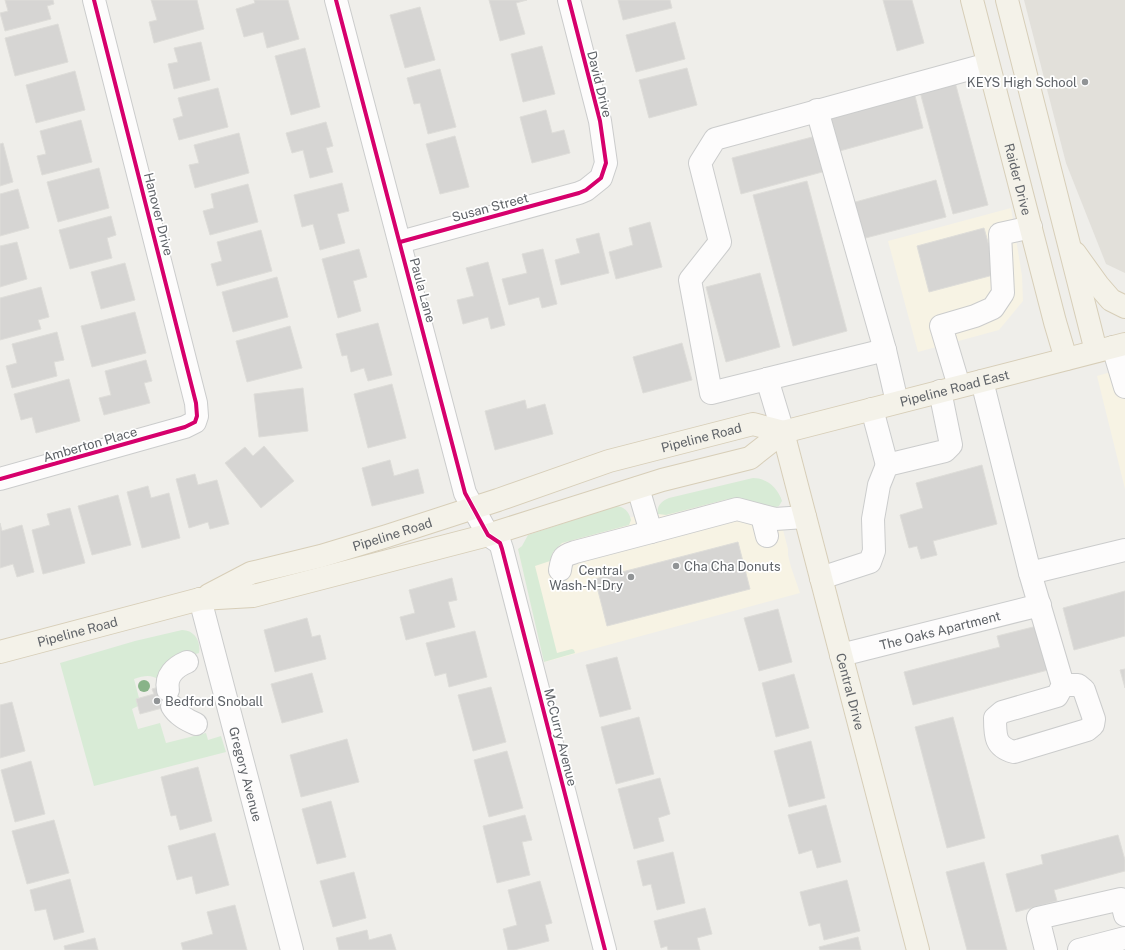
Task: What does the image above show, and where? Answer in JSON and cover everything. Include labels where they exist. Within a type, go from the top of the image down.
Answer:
[{"type":"main road","name":"Raider Drive","points":[[972,0],[1066,359]]},
{"type":"main road","points":[[1007,0],[1069,246],[1112,347]]},
{"type":"main road","points":[[1010,148],[1042,139]]},
{"type":"main road","points":[[1069,246],[1111,300],[1125,307]]},
{"type":"main road","name":"Pipeline Road East","points":[[783,432],[1112,347]]},
{"type":"main road","name":"Pipeline Road","points":[[200,599],[251,573],[328,554],[473,508],[609,460],[753,424],[783,432]]},
{"type":"main road","name":"Pipeline Road","points":[[0,652],[200,599],[253,596],[488,535],[662,480],[750,458],[783,432]]},
{"type":"main road","name":"Central Drive","points":[[783,432],[918,950]]},
{"type":"street","name":"Hanover Drive","points":[[94,0],[196,403],[197,416],[195,422],[185,427]]},
{"type":"street","name":"Paula Lane","points":[[336,0],[465,493],[488,535]]},
{"type":"street","name":"David Drive","points":[[569,0],[600,121],[606,163],[600,178],[586,190]]},
{"type":"street","points":[[885,350],[711,393],[690,280],[720,242],[700,163],[715,139],[988,64]]},
{"type":"street","points":[[817,110],[885,350],[897,402]]},
{"type":"street","name":"Susan Street","points":[[400,242],[586,190]]},
{"type":"street","points":[[887,465],[946,451],[951,445],[949,389],[941,326],[975,316],[993,308],[1003,293],[1000,234],[1031,227]]},
{"type":"street","points":[[1112,347],[1125,387]]},
{"type":"street","points":[[767,379],[783,432]]},
{"type":"street","points":[[982,381],[1030,573],[1063,685]]},
{"type":"street","points":[[821,578],[870,562],[874,551],[873,519],[880,485],[887,465],[872,409]]},
{"type":"street","name":"Amberton Place","points":[[0,479],[185,427]]},
{"type":"street","points":[[638,488],[651,532]]},
{"type":"street","points":[[560,570],[561,560],[565,556],[582,550],[733,510],[745,510],[764,526],[781,519],[805,517]]},
{"type":"street","name":"McCurry Avenue","points":[[488,535],[500,543],[502,549],[605,950]]},
{"type":"street","points":[[1030,573],[1125,550]]},
{"type":"street","name":"Gregory Avenue","points":[[200,599],[292,950]]},
{"type":"street","name":"The Oaks Apartment","points":[[841,655],[1040,605]]},
{"type":"street","points":[[187,662],[172,672],[167,683],[170,698],[176,712],[196,724]]},
{"type":"street","points":[[1046,950],[1038,918],[1121,899],[1125,915]]},
{"type":"street","points":[[1079,950],[1125,938]]},
{"type":"shaded area","name":"KEYS High School","points":[[1024,0],[1125,0],[1125,273],[1106,264],[1066,163]]},
{"type":"shaded area","points":[[1011,208],[1022,276],[1023,301],[999,330],[918,352],[888,241]]},
{"type":"shaded area","points":[[1125,368],[1125,489],[1097,376]]},
{"type":"shaded area","points":[[730,491],[775,499],[788,549],[791,567],[800,593],[545,662],[518,549],[522,546]]},
{"type":"green space","points":[[753,478],[763,480],[775,488],[782,501],[779,506],[773,508],[738,499],[728,499],[666,515],[658,514],[660,504],[669,498]]},
{"type":"green space","points":[[616,506],[622,507],[628,512],[631,520],[629,525],[562,543],[553,552],[550,561],[535,566],[557,653],[572,649],[575,653],[544,662],[518,549],[522,546],[528,535]]},
{"type":"green space","points":[[182,630],[194,634],[198,641],[199,653],[180,659],[159,680],[147,676],[134,679],[139,698],[136,699],[138,706],[132,709],[138,729],[160,723],[166,743],[206,733],[208,740],[221,736],[226,752],[94,786],[60,663],[135,641]]},
{"type":"building","points":[[5,0],[53,0],[54,4],[47,6],[51,19],[5,31],[0,13],[8,11]]},
{"type":"building","points":[[151,0],[197,0],[204,29],[154,43],[149,22],[157,20]]},
{"type":"building","points":[[254,0],[288,0],[299,39],[267,48],[263,32],[244,37],[236,9],[255,3]]},
{"type":"building","points":[[489,0],[527,0],[516,3],[525,34],[500,41]]},
{"type":"building","points":[[618,0],[670,0],[672,8],[623,20]]},
{"type":"building","points":[[883,0],[912,0],[924,43],[897,51]]},
{"type":"building","points":[[420,7],[435,60],[405,68],[390,15]]},
{"type":"building","points":[[675,22],[685,59],[636,72],[626,35]]},
{"type":"building","points":[[58,24],[68,62],[15,76],[5,38]]},
{"type":"building","points":[[201,42],[210,80],[174,89],[168,64],[178,62],[174,48]]},
{"type":"building","points":[[542,46],[555,94],[523,102],[511,54]]},
{"type":"building","points":[[305,48],[320,107],[291,115],[275,56]]},
{"type":"building","points":[[687,68],[697,105],[649,118],[639,80]]},
{"type":"building","points":[[440,69],[456,127],[428,134],[420,103],[414,104],[407,78]]},
{"type":"building","points":[[75,71],[85,110],[36,123],[26,85]]},
{"type":"building","points":[[955,82],[988,205],[953,214],[920,92]]},
{"type":"building","points":[[218,88],[228,127],[179,140],[173,119],[183,116],[178,98]]},
{"type":"building","points":[[914,92],[923,128],[836,152],[826,116]]},
{"type":"building","points":[[546,110],[552,133],[564,130],[570,153],[532,163],[520,117]]},
{"type":"building","points":[[81,120],[92,162],[42,175],[37,156],[46,154],[40,131]]},
{"type":"building","points":[[326,122],[333,146],[326,148],[333,172],[310,178],[303,150],[292,153],[286,133]]},
{"type":"building","points":[[239,133],[249,173],[195,188],[189,165],[199,163],[194,145]]},
{"type":"building","points":[[455,136],[469,187],[440,194],[426,144]]},
{"type":"building","points":[[816,136],[826,171],[741,194],[732,158]]},
{"type":"building","points":[[3,143],[13,182],[0,186],[0,144]]},
{"type":"building","points":[[99,168],[109,208],[58,222],[47,182]]},
{"type":"building","points":[[936,180],[946,217],[858,240],[848,204]]},
{"type":"building","points":[[807,181],[847,331],[793,346],[753,195]]},
{"type":"building","points":[[342,183],[349,211],[337,214],[345,243],[320,250],[313,224],[302,227],[294,195]]},
{"type":"building","points":[[248,184],[258,222],[210,235],[203,211],[214,208],[211,194]]},
{"type":"building","points":[[18,189],[29,228],[0,236],[0,194]]},
{"type":"building","points":[[111,216],[116,235],[107,238],[112,258],[70,269],[59,230]]},
{"type":"building","points":[[650,222],[662,267],[616,279],[609,252],[633,245],[629,228]]},
{"type":"building","points":[[984,228],[997,274],[929,292],[917,246]]},
{"type":"building","points":[[261,230],[272,271],[217,286],[211,264],[222,261],[217,242]]},
{"type":"building","points":[[599,233],[609,273],[561,285],[555,260],[580,253],[576,239]]},
{"type":"building","points":[[17,242],[27,279],[0,287],[0,246]]},
{"type":"building","points":[[359,249],[367,277],[353,281],[361,311],[338,318],[322,259]]},
{"type":"building","points":[[543,249],[557,304],[542,308],[539,297],[509,305],[502,279],[527,273],[522,254]]},
{"type":"building","points":[[488,262],[505,325],[491,329],[488,317],[463,324],[457,300],[474,296],[466,268]]},
{"type":"building","points":[[125,263],[135,300],[101,309],[91,272]]},
{"type":"building","points":[[760,273],[780,347],[726,362],[706,287]]},
{"type":"building","points":[[277,277],[288,317],[233,332],[222,292]]},
{"type":"building","points":[[41,287],[49,317],[38,320],[41,329],[0,340],[0,298]]},
{"type":"building","points":[[135,312],[146,353],[92,367],[81,326]]},
{"type":"building","points":[[378,323],[392,375],[368,381],[364,368],[351,372],[347,355],[342,356],[336,334]]},
{"type":"building","points":[[290,326],[302,368],[247,382],[236,341]]},
{"type":"building","points":[[57,332],[64,360],[54,362],[57,376],[12,388],[6,366],[17,363],[12,344]]},
{"type":"building","points":[[682,343],[692,380],[643,393],[633,357]]},
{"type":"building","points":[[146,360],[152,381],[144,383],[150,403],[104,415],[99,398],[111,395],[105,371]]},
{"type":"building","points":[[69,379],[80,421],[36,433],[32,417],[21,420],[14,394]]},
{"type":"building","points":[[392,384],[406,438],[368,448],[354,394]]},
{"type":"building","points":[[303,388],[308,431],[259,437],[254,394]]},
{"type":"building","points":[[525,400],[527,409],[545,404],[553,434],[495,450],[485,411]]},
{"type":"building","points":[[264,446],[294,481],[261,508],[225,463],[245,447],[253,456]]},
{"type":"building","points":[[390,460],[394,476],[418,469],[424,493],[372,506],[362,468]]},
{"type":"building","points":[[982,465],[997,524],[933,541],[937,555],[921,559],[917,546],[909,548],[900,515],[923,508],[916,483]]},
{"type":"building","points":[[195,474],[198,485],[217,480],[229,524],[210,529],[208,522],[189,528],[176,479]]},
{"type":"building","points":[[148,486],[151,498],[169,493],[180,538],[142,548],[127,492]]},
{"type":"building","points":[[118,495],[131,545],[92,555],[78,506]]},
{"type":"building","points":[[70,508],[85,563],[43,574],[32,530],[50,525],[47,514]]},
{"type":"building","points":[[0,523],[2,531],[22,525],[34,572],[17,577],[13,564],[0,568]]},
{"type":"building","points":[[738,542],[750,589],[607,626],[595,579]]},
{"type":"building","points":[[452,578],[457,600],[448,602],[455,627],[406,640],[400,617],[415,613],[409,590]]},
{"type":"building","points":[[1125,591],[1125,636],[1074,650],[1063,608]]},
{"type":"building","points":[[778,609],[792,662],[759,671],[744,618]]},
{"type":"building","points":[[307,618],[312,637],[320,635],[326,659],[275,672],[264,630]]},
{"type":"building","points":[[1041,625],[1052,669],[913,705],[904,672],[1000,647],[997,636]]},
{"type":"building","points":[[475,631],[487,677],[449,687],[446,673],[435,676],[426,643]]},
{"type":"building","points":[[617,657],[631,709],[600,717],[586,665]]},
{"type":"building","points":[[1125,669],[1125,688],[1120,670]]},
{"type":"building","points":[[312,673],[323,712],[282,723],[271,684]]},
{"type":"building","points":[[794,674],[809,728],[776,737],[762,683]]},
{"type":"building","name":"Bedford Snoball","points":[[162,686],[177,704],[140,714],[136,699],[154,694],[152,689]]},
{"type":"building","points":[[491,687],[506,742],[473,751],[458,695]]},
{"type":"building","points":[[12,702],[25,751],[0,758],[0,705]]},
{"type":"building","points":[[639,717],[654,774],[616,784],[601,727]]},
{"type":"building","points":[[953,717],[985,838],[947,848],[915,727]]},
{"type":"building","points":[[347,739],[359,782],[301,797],[290,755]]},
{"type":"building","points":[[811,741],[825,798],[789,807],[774,751]]},
{"type":"building","points":[[507,751],[523,808],[489,817],[474,760]]},
{"type":"building","points":[[31,761],[45,814],[15,822],[1,770]]},
{"type":"building","points":[[198,767],[212,821],[180,830],[176,815],[171,816],[161,777]]},
{"type":"building","points":[[660,778],[670,814],[658,818],[664,841],[634,849],[618,789]]},
{"type":"building","points":[[331,801],[346,857],[317,864],[302,809]]},
{"type":"building","points":[[826,805],[841,862],[817,868],[812,850],[799,854],[788,815]]},
{"type":"building","points":[[525,815],[532,840],[522,842],[530,875],[497,883],[483,826]]},
{"type":"building","points":[[54,820],[69,873],[27,884],[12,831]]},
{"type":"building","points":[[215,833],[229,885],[196,894],[192,876],[177,880],[168,846]]},
{"type":"building","points":[[1118,835],[1125,860],[1125,871],[1054,890],[1057,901],[1016,912],[1006,874],[1043,864],[1041,855]]},
{"type":"building","points":[[673,852],[685,903],[657,910],[651,884],[643,886],[637,861]]},
{"type":"building","points":[[984,862],[1007,950],[967,950],[946,872]]},
{"type":"building","points":[[354,872],[366,918],[333,927],[320,881]]},
{"type":"building","points":[[70,879],[84,932],[54,940],[46,909],[35,911],[30,890]]},
{"type":"building","points":[[847,880],[860,931],[824,940],[820,923],[809,926],[800,892]]},
{"type":"building","points":[[540,881],[552,923],[545,925],[549,941],[514,950],[508,950],[503,929],[517,925],[508,890]]},
{"type":"building","points":[[235,905],[247,950],[183,950],[181,943],[213,934],[207,912]]},
{"type":"building","points":[[705,908],[712,934],[697,938],[700,950],[668,950],[667,946],[661,948],[654,921]]},
{"type":"building","points":[[367,930],[369,940],[391,934],[396,950],[339,950],[336,938]]},
{"type":"building","points":[[858,937],[861,950],[820,950],[819,947]]},
{"type":"building","points":[[95,938],[98,950],[65,950],[64,946]]},
{"type":"cycle path","points":[[0,479],[185,427],[195,422],[197,416],[196,403],[94,0]]},
{"type":"cycle path","points":[[336,0],[465,493],[488,535],[500,543],[502,549],[605,950]]},
{"type":"cycle path","points":[[400,242],[579,193],[586,190],[601,178],[606,163],[600,121],[569,0]]},
{"type":"place","name":"KEYS High School","points":[[1085,82]]},
{"type":"place","name":"Cha Cha Donuts","points":[[676,566]]},
{"type":"place","name":"Central Wash-N-Dry","points":[[631,577]]},
{"type":"place","name":"Bedford Snoball","points":[[157,701]]}]
